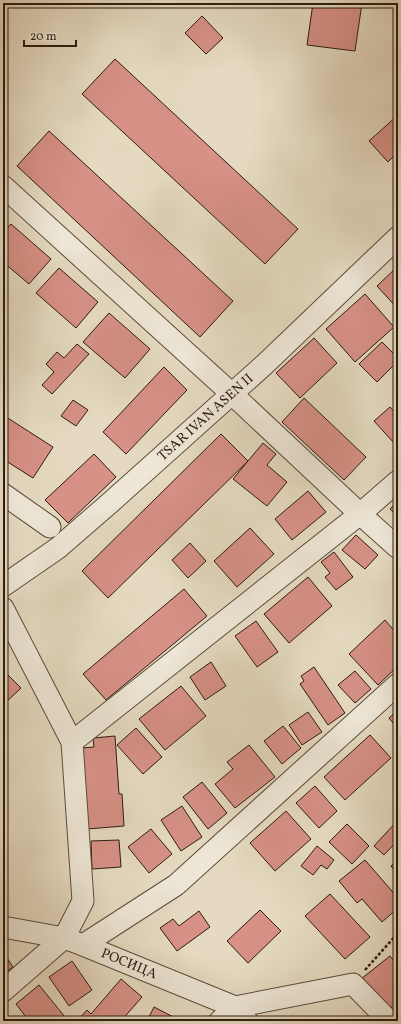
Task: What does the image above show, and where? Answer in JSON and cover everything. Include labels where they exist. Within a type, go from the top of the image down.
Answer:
[{"type":"street","points":[[3,186],[232,394],[398,548]]},
{"type":"street","name":"TSAR IVAN ASEN II","points":[[3,586],[58,548],[264,365],[398,237]]},
{"type":"street","points":[[72,742],[360,514],[398,481]]},
{"type":"street","points":[[3,494],[50,527]]},
{"type":"street","points":[[3,608],[72,742],[83,901],[73,941]]},
{"type":"street","points":[[3,991],[73,941],[176,885],[398,684]]},
{"type":"street","name":"РОСИЦА","points":[[3,926],[73,941],[234,1016]]},
{"type":"street","points":[[234,1016],[353,984],[389,1021]]},
{"type":"path","points":[[353,984],[398,933]]},
{"type":"building","points":[[313,3],[362,3],[355,51],[307,45]]},
{"type":"building","points":[[202,16],[223,38],[206,54],[185,33]]},
{"type":"building","points":[[115,59],[298,229],[265,264],[82,94]]},
{"type":"building","points":[[398,115],[398,152],[388,162],[369,141]]},
{"type":"building","points":[[49,131],[233,301],[200,337],[17,166]]},
{"type":"building","points":[[11,224],[51,259],[29,284],[3,262],[3,233]]},
{"type":"building","points":[[398,266],[398,309],[377,286]]},
{"type":"building","points":[[59,268],[98,302],[76,328],[36,293]]},
{"type":"building","points":[[365,294],[394,327],[355,362],[326,329]]},
{"type":"building","points":[[109,313],[150,349],[125,378],[83,342]]},
{"type":"building","points":[[314,338],[337,363],[300,398],[276,373]]},
{"type":"building","points":[[382,342],[398,358],[398,361],[377,382],[359,364]]},
{"type":"building","points":[[77,344],[89,354],[52,394],[42,385],[54,372],[46,364],[57,352],[64,358]]},
{"type":"building","points":[[164,367],[187,390],[126,454],[103,432]]},
{"type":"building","points":[[304,398],[366,457],[344,480],[282,422]]},
{"type":"building","points":[[73,400],[88,410],[76,426],[61,416]]},
{"type":"building","points":[[390,407],[398,416],[398,440],[394,443],[374,421]]},
{"type":"building","points":[[3,415],[53,447],[33,478],[3,459]]},
{"type":"building","points":[[221,434],[248,461],[108,598],[82,571]]},
{"type":"building","points":[[263,443],[276,454],[267,465],[287,482],[267,506],[233,479]]},
{"type":"building","points":[[94,454],[116,477],[68,523],[45,500]]},
{"type":"building","points":[[308,491],[326,512],[292,540],[275,519]]},
{"type":"building","points":[[398,501],[398,517],[390,509]]},
{"type":"building","points":[[250,528],[274,554],[237,587],[214,561]]},
{"type":"building","points":[[356,535],[378,555],[365,569],[342,550]]},
{"type":"building","points":[[190,543],[206,561],[188,578],[172,560]]},
{"type":"building","points":[[334,552],[353,577],[336,590],[325,577],[330,573],[321,562]]},
{"type":"building","points":[[308,577],[332,606],[289,643],[264,614]]},
{"type":"building","points":[[184,589],[207,616],[106,700],[83,674]]},
{"type":"building","points":[[385,620],[398,635],[398,666],[378,685],[349,654]]},
{"type":"building","points":[[256,621],[278,652],[257,667],[235,636]]},
{"type":"building","points":[[211,662],[226,686],[205,700],[190,677]]},
{"type":"building","points":[[314,667],[345,713],[328,725],[300,684],[304,681],[301,676]]},
{"type":"building","points":[[3,670],[21,688],[3,705]]},
{"type":"building","points":[[355,671],[371,689],[355,703],[338,685]]},
{"type":"building","points":[[181,686],[206,716],[165,750],[139,719]]},
{"type":"building","points":[[398,710],[398,729],[389,718]]},
{"type":"building","points":[[308,712],[322,732],[302,745],[289,725]]},
{"type":"building","points":[[283,726],[301,748],[282,764],[264,741]]},
{"type":"building","points":[[136,728],[162,757],[143,774],[117,745]]},
{"type":"building","points":[[370,735],[391,758],[345,800],[324,777]]},
{"type":"building","points":[[115,736],[119,794],[122,794],[124,826],[87,829],[82,748],[94,747],[93,738]]},
{"type":"building","points":[[249,745],[275,777],[235,808],[215,784],[233,769],[227,762]]},
{"type":"building","points":[[202,782],[227,813],[208,829],[183,797]]},
{"type":"building","points":[[315,786],[337,811],[319,828],[296,803]]},
{"type":"building","points":[[182,806],[202,837],[181,851],[161,820]]},
{"type":"building","points":[[286,811],[311,839],[275,871],[250,843]]},
{"type":"building","points":[[398,820],[398,840],[384,855],[374,846]]},
{"type":"building","points":[[347,824],[369,846],[352,864],[329,842]]},
{"type":"building","points":[[151,829],[172,854],[149,873],[128,847]]},
{"type":"building","points":[[119,840],[121,867],[92,869],[91,841]]},
{"type":"building","points":[[317,846],[334,860],[327,869],[321,865],[313,875],[301,866]]},
{"type":"building","points":[[365,860],[398,898],[398,908],[382,922],[362,899],[357,903],[339,881]]},
{"type":"building","points":[[398,860],[398,875],[391,866]]},
{"type":"building","points":[[330,894],[370,937],[345,959],[305,916]]},
{"type":"building","points":[[260,910],[281,931],[248,963],[227,941]]},
{"type":"building","points":[[199,911],[210,927],[177,951],[160,928],[173,919],[179,926]]},
{"type":"building","points":[[3,952],[13,967],[3,974]]},
{"type":"building","points":[[390,956],[398,966],[398,1002],[386,1011],[361,979]]},
{"type":"building","points":[[72,961],[92,990],[69,1006],[49,977]]},
{"type":"building","points":[[121,979],[142,997],[121,1021],[115,1021],[109,1016],[105,1021],[78,1020],[87,1010],[91,1014]]},
{"type":"building","points":[[39,985],[65,1017],[60,1021],[29,1021],[16,1004]]},
{"type":"building","points":[[154,1007],[181,1021],[147,1021]]},
{"type":"building","points":[[4,1013],[10,1021],[3,1021]]}]
